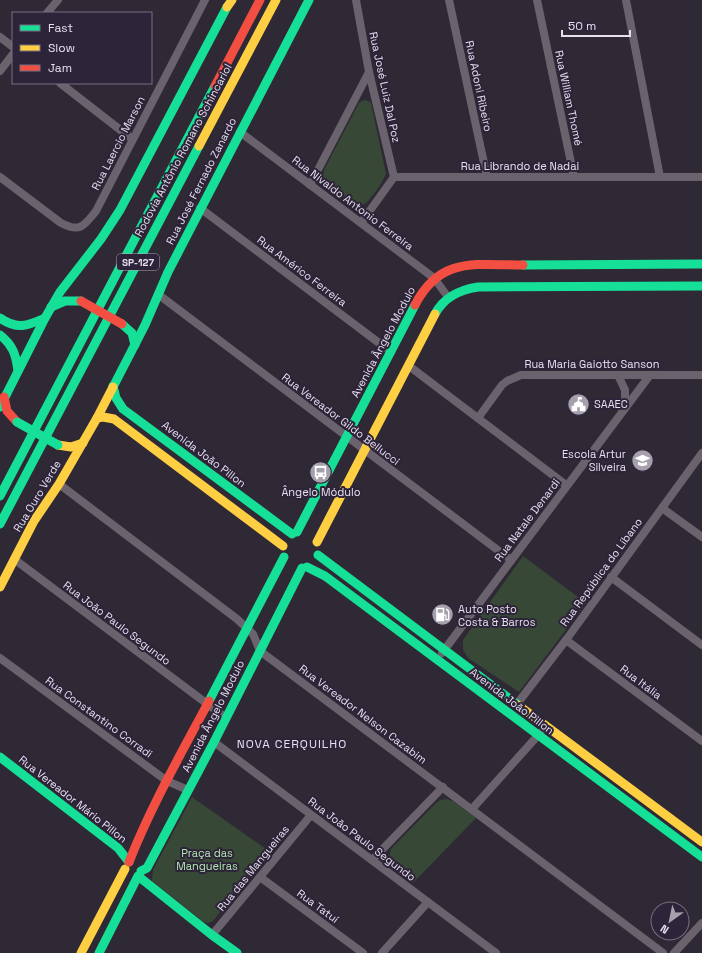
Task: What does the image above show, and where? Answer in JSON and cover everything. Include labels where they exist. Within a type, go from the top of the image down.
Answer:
[{"type":"main road","name":"Rodovia Antônio Romano Schincariol","points":[[0,496],[260,0]]},
{"type":"main road","name":"Rodovia Antônio Romano Schincariol","points":[[0,524],[276,0]]},
{"type":"main road","name":"Rua José Fernado Zanardo","points":[[97,418],[135,345],[159,296],[168,272],[200,208],[309,0]]},
{"type":"main road","points":[[0,407],[45,318],[65,284],[102,239],[120,210],[229,4]]},
{"type":"main road","name":"Avenida Ângelo Modulo","points":[[304,535],[347,437],[419,297],[434,278],[446,271],[466,265],[702,264]]},
{"type":"main road","points":[[283,546],[286,539],[304,535],[365,450],[437,311],[448,297],[461,291],[478,287],[702,286]]},
{"type":"main road","points":[[51,307],[57,302],[65,300],[81,302],[122,324],[132,333],[135,345]]},
{"type":"main road","points":[[0,318],[13,325],[22,326],[45,318]]},
{"type":"main road","points":[[0,335],[11,344],[16,354],[18,371]]},
{"type":"main road","name":"Avenida João Pillon","points":[[113,386],[118,403],[123,409],[304,535]]},
{"type":"main road","points":[[4,397],[7,411],[17,422],[58,445],[71,447],[83,443]]},
{"type":"main road","points":[[97,418],[104,416],[114,419],[283,546],[295,565],[314,562],[318,555],[319,550],[304,535]]},
{"type":"main road","name":"Rua Ouro Verde","points":[[0,587],[34,521],[97,418]]},
{"type":"main road","name":"Avenida João Pillon","points":[[318,555],[517,704],[548,725],[702,842]]},
{"type":"main road","name":"Avenida Ângelo Modulo","points":[[81,953],[127,865],[167,781],[247,628],[295,565]]},
{"type":"main road","name":"Avenida Ângelo Modulo","points":[[100,953],[140,874],[147,868],[214,742],[260,651],[295,565]]},
{"type":"main road","name":"Avenida João Pillon","points":[[295,565],[325,576],[702,857]]},
{"type":"main road","name":"Rua Vereador Mário Pillon","points":[[0,757],[118,848],[127,865]]},
{"type":"main road","points":[[134,861],[139,863],[141,866],[140,874],[130,877],[126,874],[127,865],[134,861]]},
{"type":"main road","points":[[140,874],[234,952]]},
{"type":"street","points":[[48,12],[58,0]]},
{"type":"street","name":"Rua Laercio Marson","points":[[0,177],[61,223],[71,228],[79,228],[88,221],[96,211],[205,0]]},
{"type":"street","name":"Rua José Luiz Dal Poz","points":[[356,0],[369,72],[394,178]]},
{"type":"street","name":"Rua Adoni Ribeiro","points":[[449,0],[487,177]]},
{"type":"street","name":"Rua William Thomé","points":[[537,0],[574,177]]},
{"type":"street","points":[[626,0],[660,177]]},
{"type":"street","points":[[0,37],[12,46]]},
{"type":"street","points":[[0,71],[12,55]]},
{"type":"street","points":[[310,185],[369,72]]},
{"type":"street","points":[[61,84],[132,139]]},
{"type":"street","name":"Rua Nivaldo Antonio Ferreira","points":[[240,132],[434,278],[448,297]]},
{"type":"street","name":"Rua Librando de Nadai","points":[[394,178],[702,177]]},
{"type":"street","points":[[361,223],[394,178]]},
{"type":"street","name":"Rua Américo Ferreira","points":[[200,208],[391,352]]},
{"type":"street","name":"Rua Vereador Gildo Bellucci","points":[[159,296],[511,560]]},
{"type":"street","points":[[409,366],[566,485]]},
{"type":"street","name":"Rua Maria Gaiotto Sanson","points":[[478,418],[502,385],[507,381],[521,376],[702,374]]},
{"type":"street","points":[[618,375],[625,390],[626,399],[624,408]]},
{"type":"street","name":"Rua Natale Denardi","points":[[437,660],[566,485],[650,375]]},
{"type":"street","name":"Rua República do Líbano","points":[[517,704],[566,640],[702,453]]},
{"type":"street","name":"Rua Vereador Nelson Cazabim","points":[[58,484],[231,614],[253,634],[260,651],[664,953]]},
{"type":"street","points":[[662,508],[702,537]]},
{"type":"street","name":"Rua João Paulo Segundo","points":[[14,559],[226,718]]},
{"type":"street","points":[[611,578],[702,645]]},
{"type":"street","name":"Rua Itália","points":[[566,640],[702,741]]},
{"type":"street","name":"Rua Constantino Corradi","points":[[0,658],[167,781],[188,790]]},
{"type":"street","points":[[472,809],[548,725]]},
{"type":"street","name":"Rua João Paulo Segundo","points":[[214,742],[496,953]]},
{"type":"street","points":[[372,860],[443,787]]},
{"type":"street","name":"Rua das Mangueiras","points":[[212,935],[311,815]]},
{"type":"street","name":"Rua Tatuí","points":[[260,877],[363,953]]},
{"type":"street","points":[[382,953],[428,902]]},
{"type":"street","points":[[674,953],[702,923]]},
{"type":"green space","points":[[364,100],[371,103],[386,174],[380,186],[370,199],[363,205],[355,206],[346,202],[327,187],[323,182],[323,176],[324,170],[359,103]]},
{"type":"green space","points":[[523,556],[586,603],[519,692],[468,658],[463,650],[463,640]]},
{"type":"green space","name":"Praça das Mangueiras","points":[[192,797],[269,851],[213,921],[208,923],[204,922],[152,881],[153,870]]},
{"type":"green space","points":[[447,799],[453,801],[476,818],[413,883],[399,873],[392,865],[390,861],[391,849],[435,804],[440,800]]},
{"type":"traffic: fast","points":[[113,387],[145,325],[168,272],[309,0]]},
{"type":"traffic: fast","points":[[0,407],[45,318],[60,292],[101,239],[120,210],[227,7]]},
{"type":"traffic: fast","points":[[0,496],[215,86]]},
{"type":"traffic: fast","points":[[0,524],[199,146]]},
{"type":"traffic: fast","points":[[523,265],[702,264]]},
{"type":"traffic: fast","points":[[435,314],[443,303],[453,295],[458,292],[478,287],[702,286]]},
{"type":"traffic: fast","points":[[51,307],[65,301],[81,301]]},
{"type":"traffic: fast","points":[[297,532],[415,305]]},
{"type":"traffic: fast","points":[[0,318],[6,322],[22,326],[45,318]]},
{"type":"traffic: fast","points":[[122,324],[132,333],[135,345]]},
{"type":"traffic: fast","points":[[0,335],[11,347],[18,371]]},
{"type":"traffic: fast","points":[[113,386],[116,398],[123,409],[292,534]]},
{"type":"traffic: fast","points":[[17,422],[58,445]]},
{"type":"traffic: fast","points":[[318,555],[518,705]]},
{"type":"traffic: fast","points":[[209,701],[284,557]]},
{"type":"traffic: fast","points":[[307,567],[325,576],[702,857]]},
{"type":"traffic: fast","points":[[141,871],[147,868],[214,742],[302,568]]},
{"type":"traffic: fast","points":[[0,757],[118,848],[129,862]]},
{"type":"traffic: fast","points":[[99,953],[138,876],[237,953]]},
{"type":"traffic: slow","points":[[227,7],[232,0]]},
{"type":"traffic: slow","points":[[199,146],[276,0]]},
{"type":"traffic: slow","points":[[317,542],[435,314]]},
{"type":"traffic: slow","points":[[0,587],[34,521],[59,484],[113,387]]},
{"type":"traffic: slow","points":[[97,418],[103,417],[114,419],[283,546]]},
{"type":"traffic: slow","points":[[58,445],[71,447],[83,443]]},
{"type":"traffic: slow","points":[[518,705],[702,842]]},
{"type":"traffic: slow","points":[[81,953],[125,869]]},
{"type":"traffic: jam","points":[[215,86],[260,0]]},
{"type":"traffic: jam","points":[[415,305],[425,289],[436,278],[448,271],[475,265],[523,265]]},
{"type":"traffic: jam","points":[[81,301],[122,324]]},
{"type":"traffic: jam","points":[[4,397],[7,411],[17,422]]},
{"type":"traffic: jam","points":[[129,862],[157,800],[209,701]]},
{"type":"place","name":"SAAEC","points":[[579,404]]},
{"type":"place","name":"Escola Artur Silveira","points":[[642,460]]},
{"type":"place","name":"Ângelo Módulo","points":[[321,472]]},
{"type":"place","name":"Auto Posto Costa & Barros","points":[[442,615]]},
{"type":"district","name":"NOVA CERQUILHO","points":[[292,744]]}]
